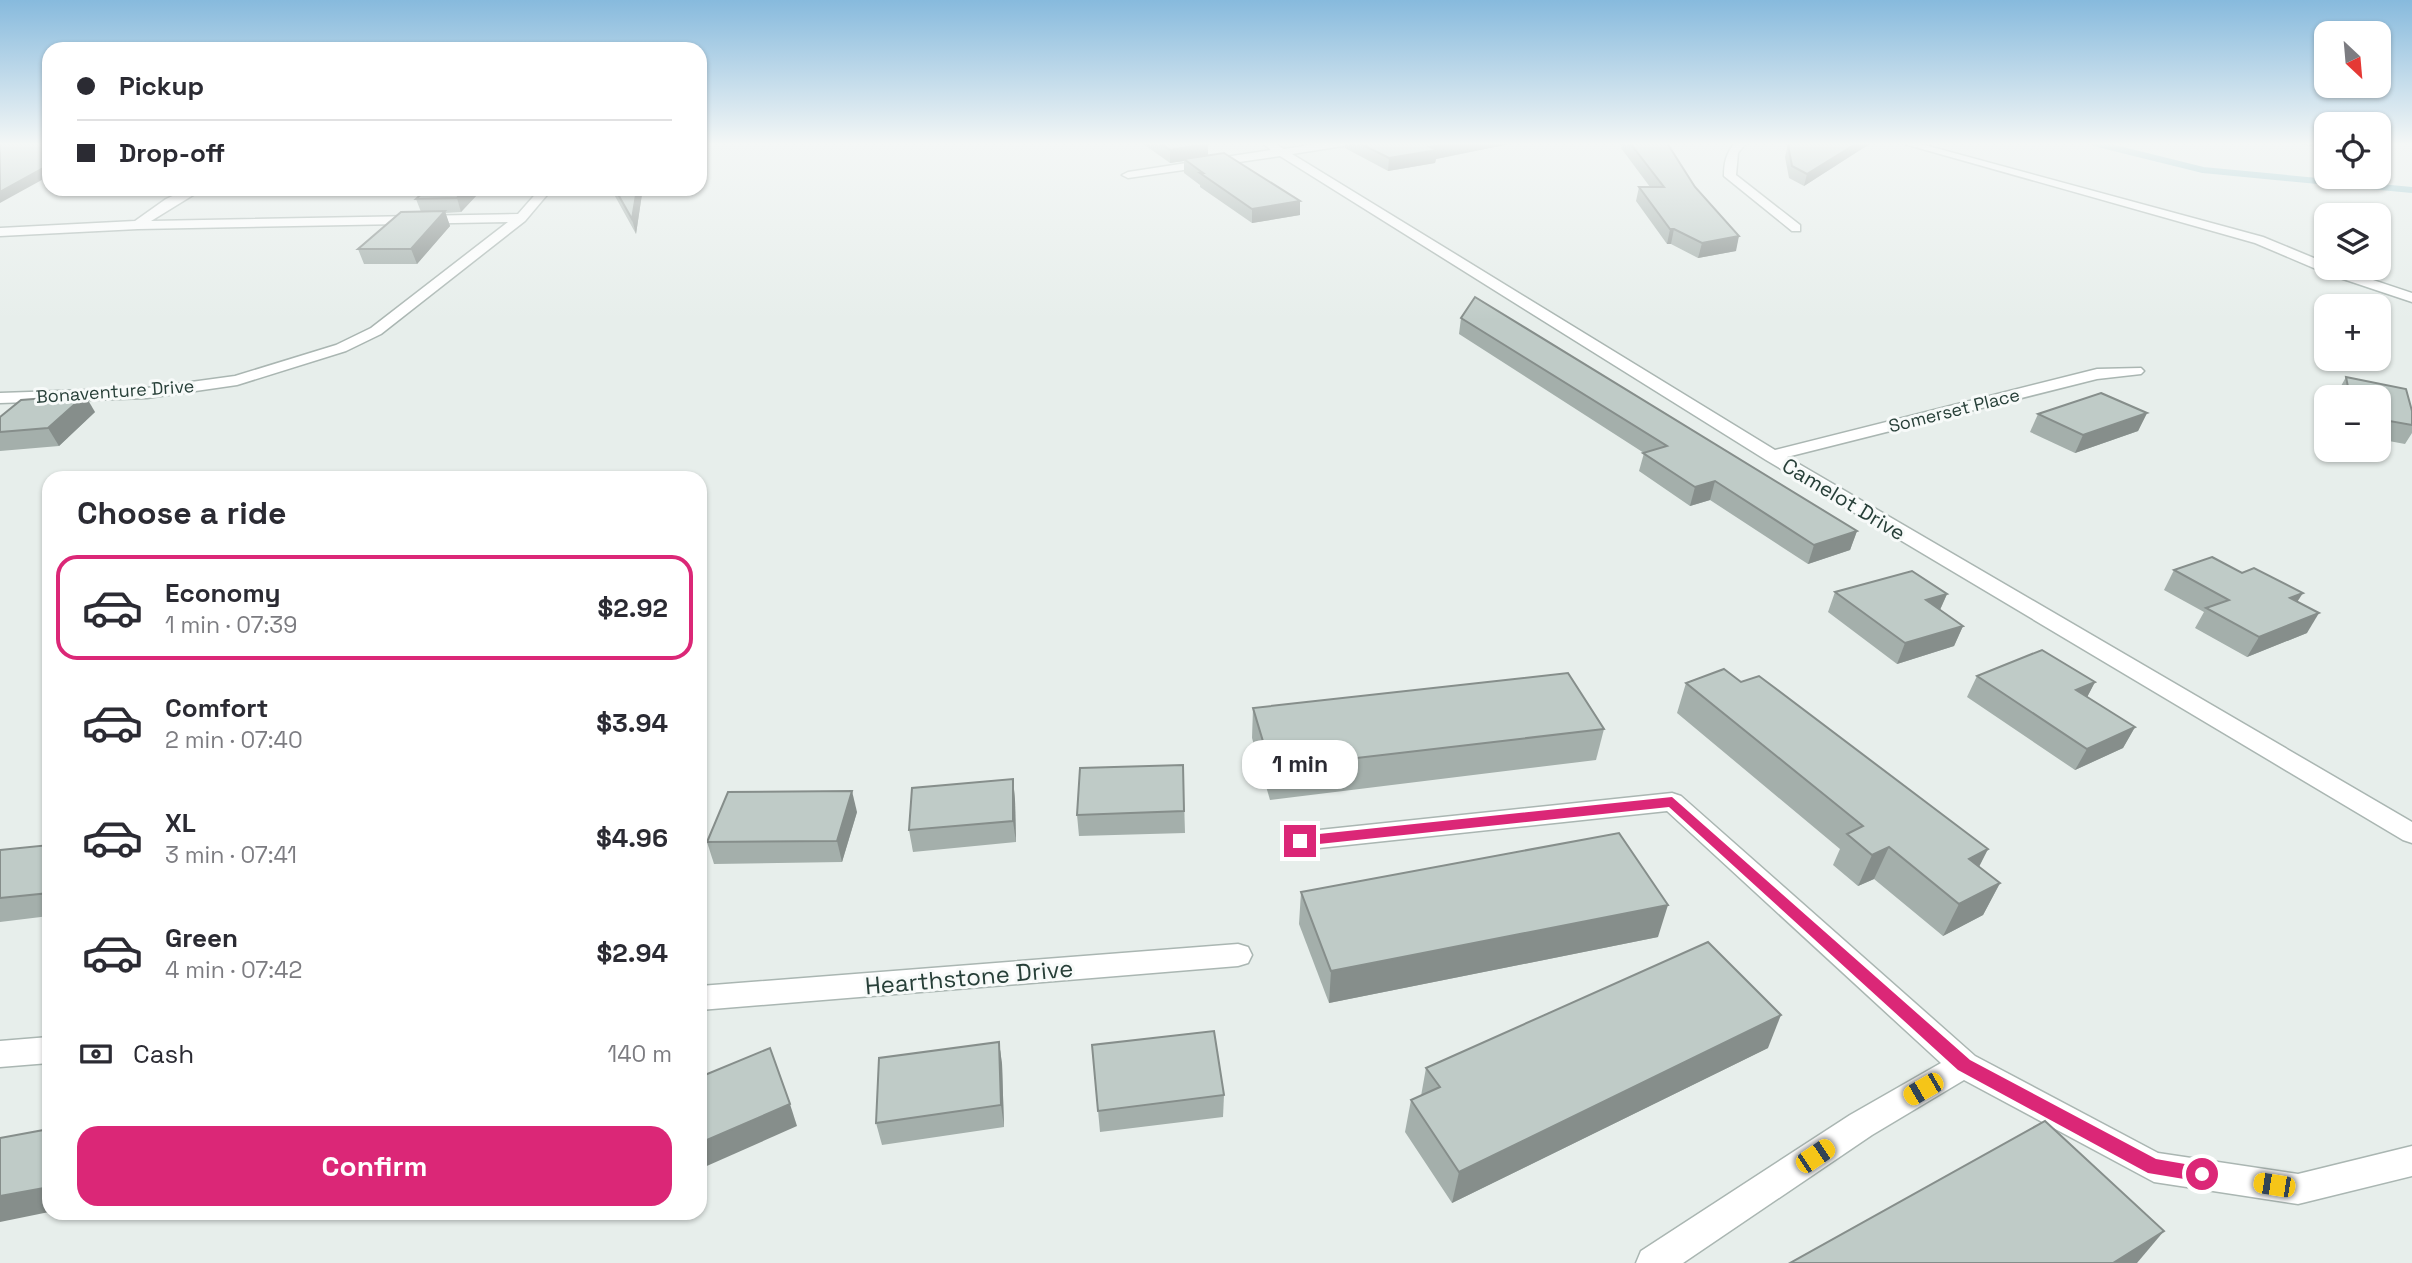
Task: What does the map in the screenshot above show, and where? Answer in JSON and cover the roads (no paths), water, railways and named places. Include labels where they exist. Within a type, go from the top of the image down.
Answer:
[{"type":"street","points":[[138,225],[170,202]]},
{"type":"street","name":"Bonaventure Drive","points":[[0,398],[147,393],[237,380],[320,356],[376,331],[522,218],[535,202]]},
{"type":"street","name":"Camelot Drive","points":[[1362,202],[1772,456],[2412,834]]},
{"type":"street","points":[[1762,202],[1796,228]]},
{"type":"street","points":[[2120,202],[2259,240],[2333,271],[2412,298]]},
{"type":"street","points":[[0,232],[138,225],[522,218]]},
{"type":"street","name":"Somerset Place","points":[[1772,456],[2096,374],[2136,371]]},
{"type":"street","points":[[1300,841],[1672,802],[1964,1065],[2154,1167],[2298,1189],[2412,1161]]},
{"type":"street","name":"Hearthstone Drive","points":[[707,997],[1238,955]]},
{"type":"street","points":[[0,1054],[42,1051]]},
{"type":"street","points":[[1653,1263],[1861,1125],[1964,1065]]}]
